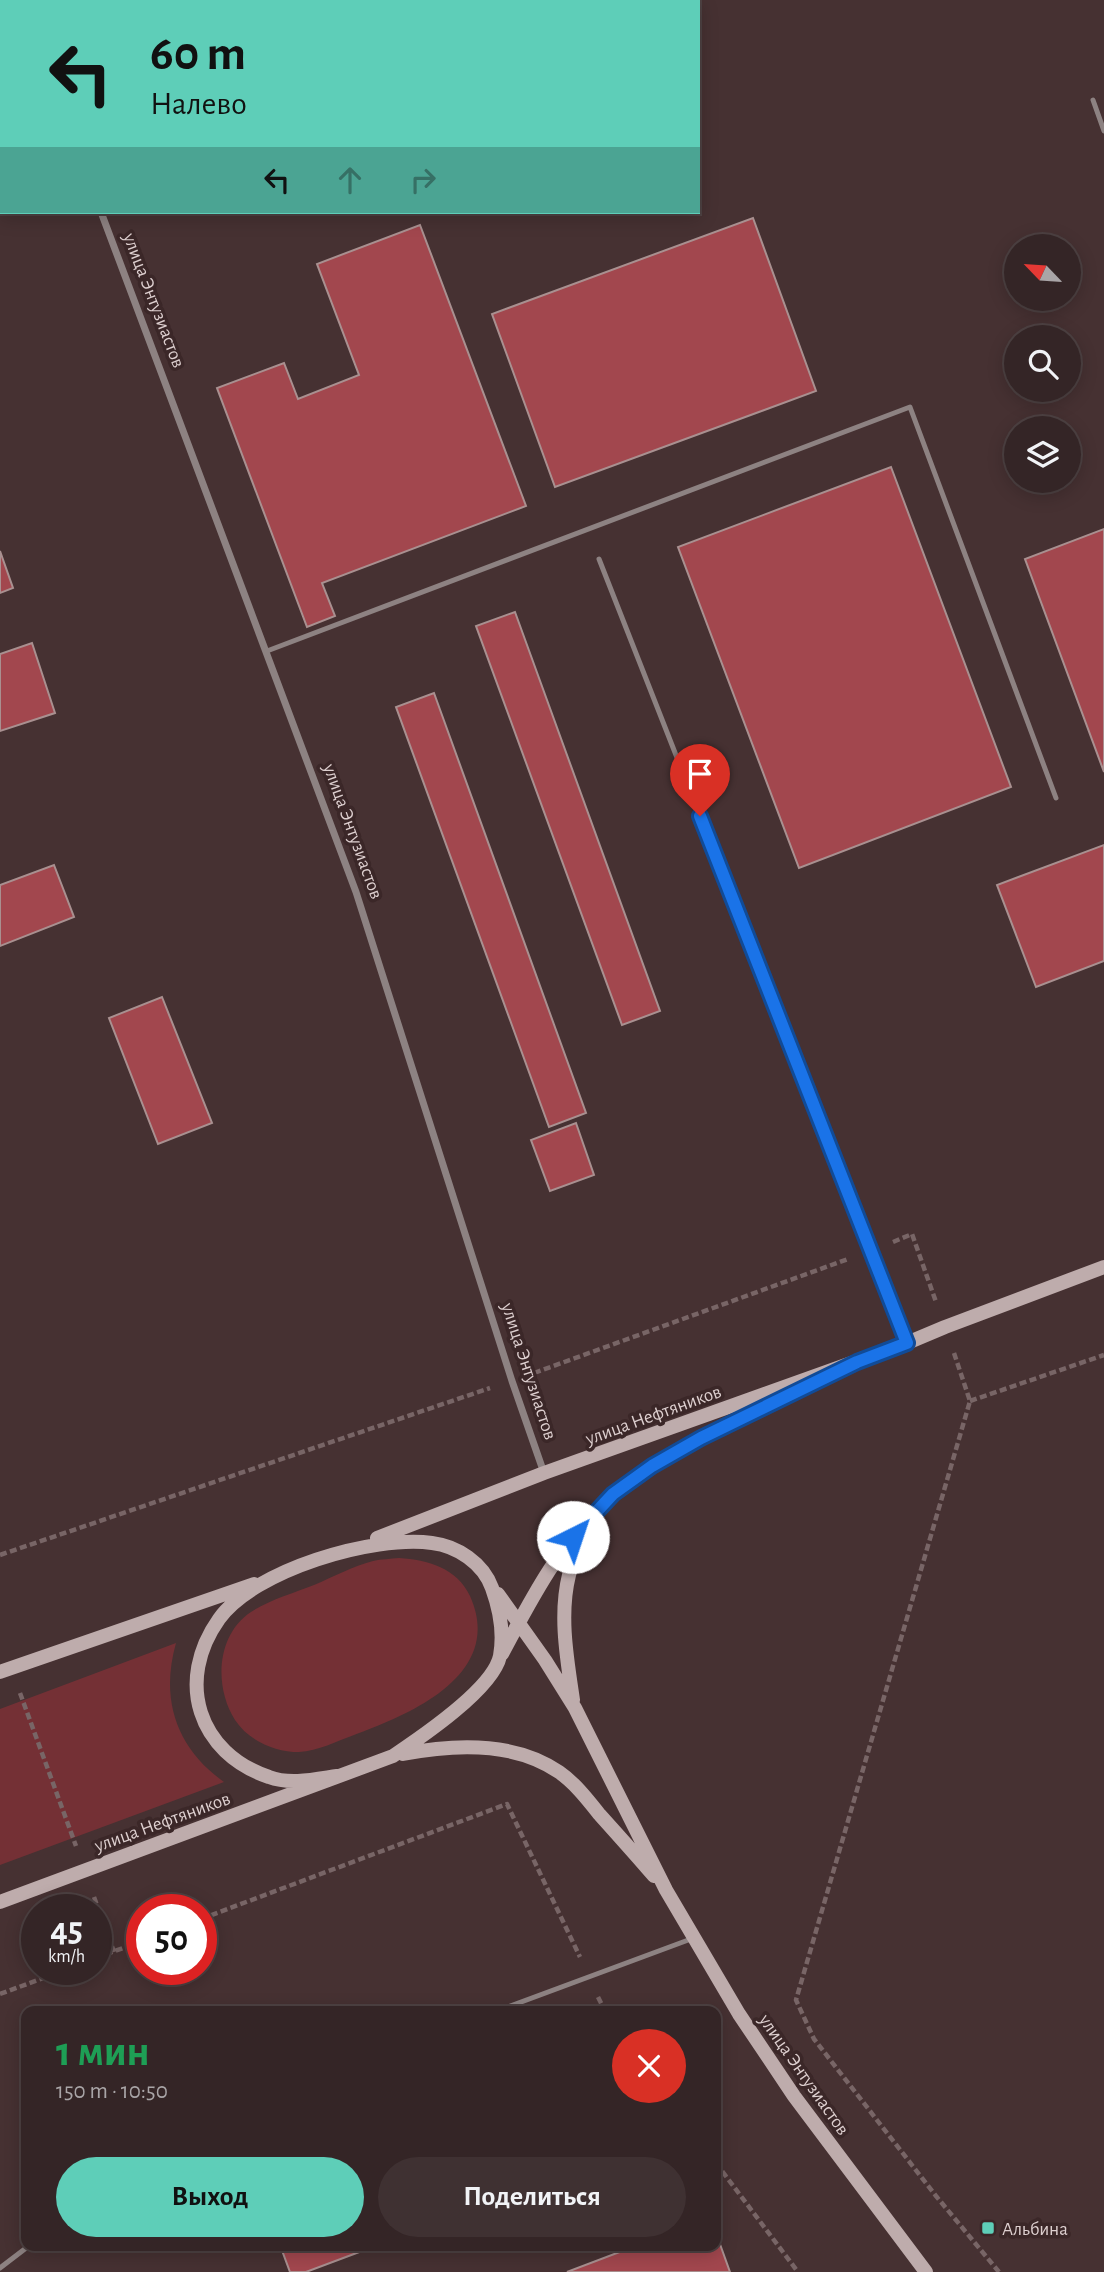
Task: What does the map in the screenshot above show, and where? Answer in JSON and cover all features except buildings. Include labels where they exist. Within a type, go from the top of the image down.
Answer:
[{"type":"main road","name":"улица Нефтяников","points":[[6,1670],[268,1579],[544,1473],[857,1362],[1104,1267]]},
{"type":"main road","name":"улица Нефтяников","points":[[0,1902],[393,1756],[431,1731],[468,1700],[499,1659],[557,1557],[613,1494],[652,1466],[701,1438],[857,1362]]},
{"type":"main road","points":[[575,1708],[567,1663],[566,1600],[569,1575],[590,1517]]},
{"type":"main road","name":"улица Нефтяников","points":[[345,1550],[405,1540],[444,1545],[471,1560],[491,1585],[501,1623],[499,1659]]},
{"type":"main road","name":"улица Нефтяников","points":[[268,1579],[221,1616],[211,1631],[197,1674],[202,1719],[214,1741],[229,1758],[271,1778],[301,1781],[337,1776]]},
{"type":"main road","name":"улица Энтузиастов","points":[[491,1585],[575,1708],[666,1890],[739,2014],[794,2096],[926,2272]]},
{"type":"main road","name":"улица Энтузиастов","points":[[393,1756],[458,1746],[505,1750],[535,1760],[559,1772],[579,1790],[666,1890]]},
{"type":"street","name":"улица Энтузиастов","points":[[103,214],[356,892],[512,1381],[544,1473]]},
{"type":"lane","points":[[1093,100],[1104,131]]},
{"type":"lane","points":[[267,651],[910,407],[1056,798]]},
{"type":"lane","points":[[599,559],[907,1343]]},
{"type":"lane","points":[[511,2006],[694,1938]]},
{"type":"lane","points":[[1,2269],[23,2251]]},
{"type":"path","points":[[0,1555],[512,1381],[912,1234],[970,1401],[796,2000],[814,2039],[999,2272]]},
{"type":"path","points":[[970,1401],[1104,1355]]},
{"type":"path","points":[[6,1670],[85,1870],[114,1952],[126,1947]]},
{"type":"path","points":[[217,1913],[508,1804],[603,2006]]},
{"type":"path","points":[[0,1994],[24,1985]]},
{"type":"path","points":[[721,2170],[798,2272]]},
{"type":"shaded area","points":[[399,1558],[440,1567],[458,1579],[470,1596],[477,1624],[475,1648],[464,1669],[447,1687],[402,1715],[320,1748],[299,1752],[281,1750],[263,1744],[248,1734],[235,1720],[228,1707],[222,1677],[225,1648],[239,1622],[266,1604],[351,1569],[373,1561]]},
{"type":"shaded area","points":[[176,1643],[170,1684],[176,1721],[194,1754],[224,1782],[0,1865],[0,1709]]},
{"type":"place","name":"Альбина","points":[[988,2228]]},
{"type":"route","points":[[573,1537],[613,1494],[652,1466],[701,1438],[857,1362],[907,1343],[700,816]]}]
